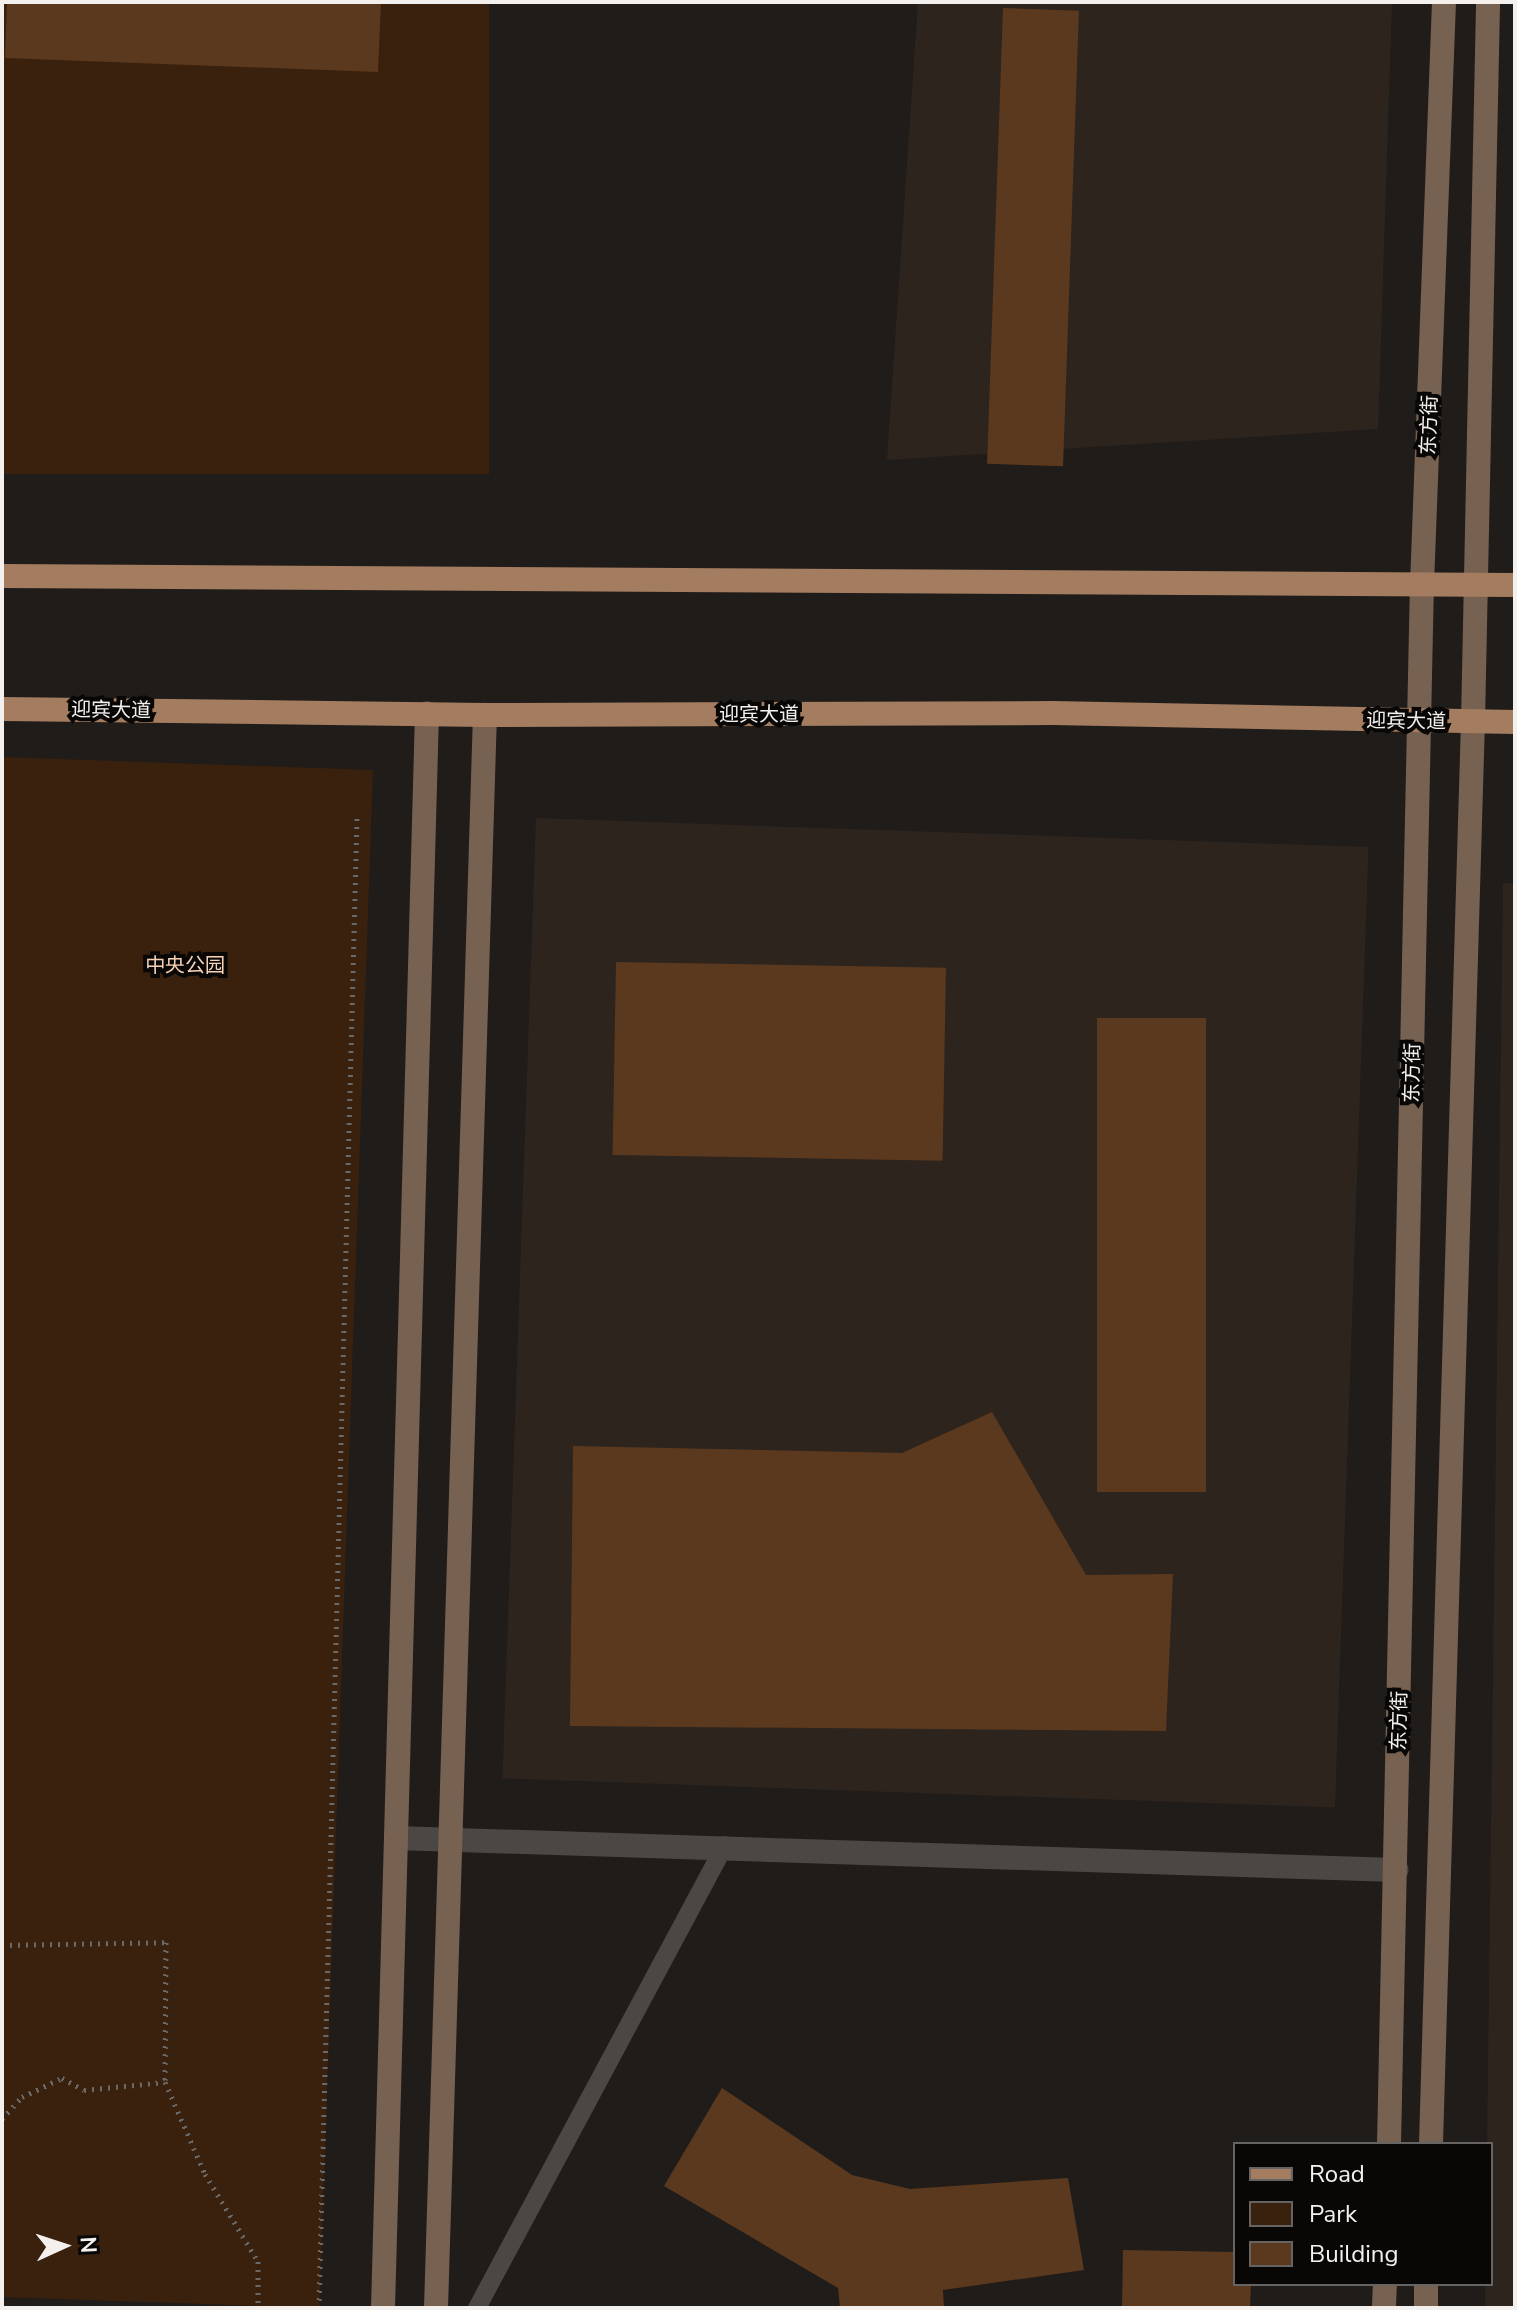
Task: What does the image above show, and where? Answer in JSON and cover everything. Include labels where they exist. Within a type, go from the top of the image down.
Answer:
[{"type":"main road","name":"东方街","points":[[1389,2142],[1422,585],[1444,2]]},
{"type":"main road","points":[[1431,2142],[1473,721],[1488,2]]},
{"type":"main road","points":[[2,576],[1515,585]]},
{"type":"main road","name":"迎宾大道","points":[[2,709],[485,715],[1052,713],[1515,722]]},
{"type":"main road","points":[[383,2308],[427,714]]},
{"type":"main road","points":[[436,2308],[447,1839],[485,715]]},
{"type":"main road","points":[[1384,2308],[1385,2286]]},
{"type":"main road","points":[[1426,2286],[1426,2308]]},
{"type":"street","points":[[396,1838],[725,1845],[1396,1870]]},
{"type":"lane","points":[[477,2308],[725,1845]]},
{"type":"path","points":[[319,2308],[357,818]]},
{"type":"path","points":[[2,1945],[166,1942],[165,2082],[205,2174],[258,2261],[258,2308]]},
{"type":"path","points":[[2,2119],[22,2097],[62,2078],[84,2090],[165,2082]]},
{"type":"shaded area","points":[[918,2],[1392,2],[1378,429],[887,460]]},
{"type":"shaded area","points":[[536,818],[1368,847],[1335,1807],[502,1778]]},
{"type":"shaded area","points":[[1503,883],[1515,883],[1515,2308],[1485,2308],[1485,2286],[1493,2286],[1493,2142],[1487,2142]]},
{"type":"green space","points":[[2,2],[489,2],[489,474],[2,474]]},
{"type":"green space","name":"中央公园","points":[[2,757],[373,770],[319,2308],[2,2297]]},
{"type":"building","points":[[7,2],[381,2],[378,72],[5,58]]},
{"type":"building","points":[[1003,8],[1079,11],[1063,466],[987,464]]},
{"type":"building","points":[[616,962],[946,968],[943,1161],[613,1155]]},
{"type":"building","points":[[1097,1018],[1206,1018],[1206,1492],[1097,1492]]},
{"type":"building","points":[[992,1412],[1086,1575],[1173,1574],[1166,1731],[570,1726],[573,1446],[902,1453]]},
{"type":"building","points":[[722,2088],[852,2175],[910,2189],[1068,2178],[1084,2270],[943,2290],[944,2308],[840,2308],[838,2288],[664,2186]]},
{"type":"building","points":[[1123,2250],[1233,2252],[1233,2286],[1251,2286],[1250,2308],[1122,2308]]}]
